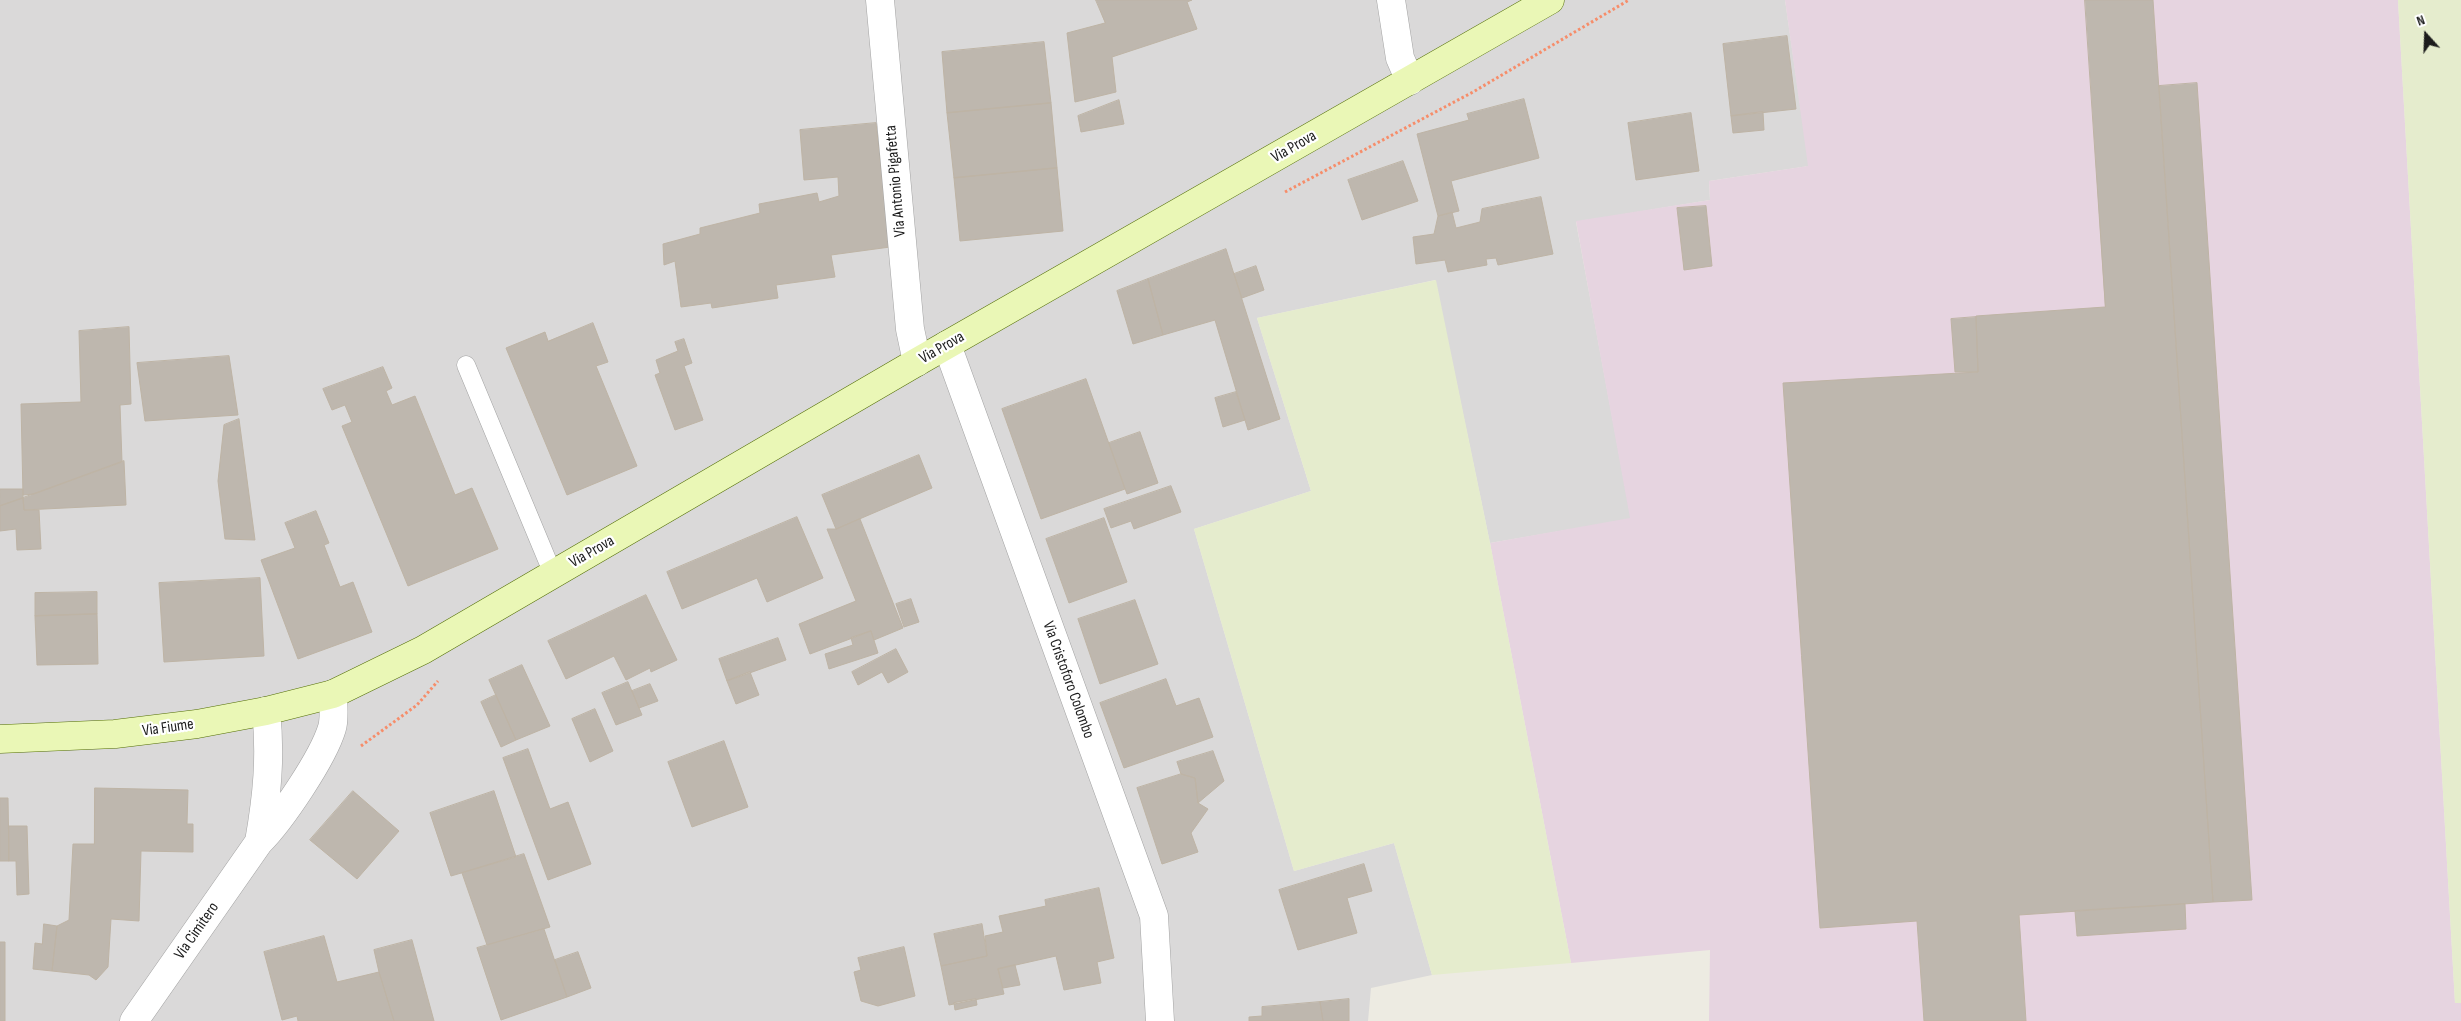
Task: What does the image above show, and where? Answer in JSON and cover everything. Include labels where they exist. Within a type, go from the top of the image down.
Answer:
[{"type":"main road","name":"Via Prova","points":[[333,694],[423,650],[917,362],[1550,0]]},
{"type":"main road","name":"Via Fiume","points":[[0,740],[115,734],[197,724],[266,711],[333,694]]},
{"type":"street","name":"Via Antonio Pigafetta","points":[[880,0],[909,319],[917,362]]},
{"type":"street","points":[[1391,0],[1400,58],[1410,80]]},
{"type":"street","name":"Via Cristoforo Colombo","points":[[948,345],[1154,916],[1160,1021]]},
{"type":"street","name":"Via Cimitero","points":[[134,1021],[259,842],[281,817],[318,759],[332,728],[333,694]]},
{"type":"street","name":"Via Cimitero","points":[[259,842],[267,798],[270,747],[266,711]]},
{"type":"lane","points":[[466,365],[553,574]]},
{"type":"shaded area","points":[[0,0],[1785,0],[1809,166],[1709,181],[1710,200],[1576,222],[1631,519],[1490,543],[1435,280],[1257,318],[1311,491],[1194,529],[1294,871],[1394,843],[1432,975],[1371,988],[1368,1021],[0,1021]]},
{"type":"shaded area","points":[[1785,0],[2398,0],[2455,1003],[2461,1003],[2461,1021],[1709,1021],[1710,950],[1571,963],[1490,543],[1630,518],[1576,221],[1710,200],[1709,181],[1808,166]]},
{"type":"green space","points":[[2398,0],[2461,0],[2461,1003],[2455,1003]]},
{"type":"green space","points":[[1436,280],[1490,543],[1571,963],[1432,975],[1394,843],[1294,871],[1194,529],[1311,491],[1257,318]]},
{"type":"building","points":[[1096,0],[1192,0],[1187,2],[1197,29],[1112,57],[1116,92],[1075,102],[1067,33],[1105,23]]},
{"type":"building","points":[[2085,0],[2153,0],[2213,902],[2019,915],[2026,1021],[1924,1021],[1917,921],[1820,928],[1783,383],[1978,372],[1976,316],[2105,307]]},
{"type":"building","points":[[1787,36],[1796,109],[1731,116],[1723,44]]},
{"type":"building","points":[[1044,42],[1051,103],[947,113],[942,52]]},
{"type":"building","points":[[2197,83],[2252,900],[2213,902],[2159,86]]},
{"type":"building","points":[[1524,99],[1539,158],[1451,181],[1459,211],[1438,216],[1417,134],[1469,120],[1467,114]]},
{"type":"building","points":[[1119,100],[1124,124],[1081,132],[1078,116]]},
{"type":"building","points":[[1051,103],[1057,168],[954,178],[947,113]]},
{"type":"building","points":[[1763,112],[1764,130],[1733,133],[1731,116]]},
{"type":"building","points":[[1691,113],[1699,171],[1636,180],[1628,123]]},
{"type":"building","points":[[876,123],[890,247],[831,255],[835,277],[776,285],[778,298],[712,308],[711,303],[681,307],[675,261],[664,265],[663,244],[700,234],[700,228],[760,213],[759,204],[817,193],[819,202],[839,196],[838,177],[804,180],[800,130]]},
{"type":"building","points":[[1403,161],[1418,201],[1362,220],[1348,180]]},
{"type":"building","points":[[1057,168],[1063,231],[960,241],[954,178]]},
{"type":"building","points":[[1541,197],[1553,254],[1498,265],[1496,258],[1486,259],[1487,265],[1448,272],[1445,260],[1416,264],[1413,237],[1434,234],[1438,216],[1452,212],[1456,228],[1480,222],[1482,209]]},
{"type":"building","points":[[1706,206],[1712,266],[1684,270],[1677,208]]},
{"type":"building","points":[[1226,249],[1280,419],[1248,430],[1215,320],[1163,335],[1148,279]]},
{"type":"building","points":[[1256,266],[1264,290],[1242,298],[1234,274]]},
{"type":"building","points":[[1148,279],[1163,335],[1133,344],[1117,291]]},
{"type":"building","points":[[1976,317],[1978,372],[1955,372],[1951,319]]},
{"type":"building","points":[[593,323],[608,362],[596,366],[637,466],[567,495],[506,348],[545,332],[548,341]]},
{"type":"building","points":[[129,327],[131,404],[120,405],[122,462],[34,494],[23,495],[21,404],[81,402],[79,331]]},
{"type":"building","points":[[684,339],[692,363],[684,366],[703,420],[675,430],[655,375],[660,373],[656,360],[678,351],[675,342]]},
{"type":"building","points":[[229,356],[238,415],[145,421],[137,363]]},
{"type":"building","points":[[383,367],[392,388],[386,391],[392,405],[415,396],[455,495],[472,488],[498,549],[408,586],[342,426],[352,422],[345,405],[332,410],[323,389]]},
{"type":"building","points":[[1086,379],[1125,489],[1041,519],[1002,409]]},
{"type":"building","points":[[1236,392],[1245,420],[1223,427],[1215,398]]},
{"type":"building","points":[[239,419],[255,540],[225,539],[218,481],[224,425]]},
{"type":"building","points":[[1140,432],[1158,483],[1127,494],[1109,443]]},
{"type":"building","points":[[919,455],[932,488],[836,529],[822,495]]},
{"type":"building","points":[[124,461],[126,505],[24,510],[23,498]]},
{"type":"building","points":[[1171,486],[1181,512],[1134,529],[1131,521],[1111,528],[1104,509]]},
{"type":"building","points":[[0,489],[23,489],[23,498],[0,506]]},
{"type":"building","points":[[23,498],[24,510],[39,510],[41,549],[17,550],[16,529],[0,531],[0,506]]},
{"type":"building","points":[[316,511],[329,543],[324,545],[340,587],[353,582],[372,632],[298,659],[261,560],[295,548],[285,523]]},
{"type":"building","points":[[797,517],[823,578],[767,602],[757,578],[682,609],[667,572]]},
{"type":"building","points":[[1104,518],[1127,582],[1069,603],[1046,539]]},
{"type":"building","points":[[860,519],[903,628],[874,640],[871,631],[810,654],[799,624],[856,601],[827,529],[836,529]]},
{"type":"building","points":[[260,578],[264,656],[164,662],[159,583]]},
{"type":"building","points":[[97,592],[97,614],[35,616],[35,593]]},
{"type":"building","points":[[646,595],[677,660],[651,672],[650,668],[626,680],[614,656],[566,679],[548,641]]},
{"type":"building","points":[[911,599],[919,622],[904,627],[896,604]]},
{"type":"building","points":[[1135,600],[1158,664],[1100,684],[1078,619]]},
{"type":"building","points":[[97,614],[98,664],[37,665],[35,616]]},
{"type":"building","points":[[871,631],[878,653],[829,669],[825,654],[853,645],[851,638]]},
{"type":"building","points":[[778,638],[786,660],[727,681],[719,659]]},
{"type":"building","points":[[896,649],[908,672],[888,683],[882,672],[858,685],[852,672]]},
{"type":"building","points":[[522,665],[550,726],[516,740],[489,680]]},
{"type":"building","points":[[750,672],[759,695],[736,704],[727,681]]},
{"type":"building","points":[[1166,679],[1176,706],[1199,698],[1213,737],[1124,768],[1100,703]]},
{"type":"building","points":[[628,682],[642,715],[616,725],[602,693]]},
{"type":"building","points":[[650,684],[658,701],[639,708],[632,691]]},
{"type":"building","points":[[496,695],[516,740],[501,747],[481,702]]},
{"type":"building","points":[[595,709],[613,751],[590,762],[572,719]]},
{"type":"building","points":[[724,741],[748,807],[692,827],[668,762]]},
{"type":"building","points":[[528,749],[550,809],[568,802],[591,864],[548,880],[503,758]]},
{"type":"building","points":[[1213,751],[1224,781],[1198,803],[1195,778],[1181,774],[1177,762]]},
{"type":"building","points":[[1181,774],[1195,778],[1198,803],[1208,809],[1191,833],[1198,852],[1162,864],[1137,788]]},
{"type":"building","points":[[95,788],[188,790],[187,824],[193,824],[193,852],[141,851],[139,921],[111,919],[108,967],[96,980],[89,975],[52,971],[57,926],[69,920],[73,844],[94,844]]},
{"type":"building","points":[[353,791],[399,831],[357,879],[310,840]]},
{"type":"building","points":[[494,791],[516,857],[451,876],[430,813]]},
{"type":"building","points":[[0,798],[8,798],[9,861],[0,861]]},
{"type":"building","points":[[9,826],[27,826],[29,894],[17,895],[16,861],[9,861]]},
{"type":"building","points":[[524,854],[550,927],[487,945],[462,873]]},
{"type":"building","points":[[1364,864],[1372,891],[1347,898],[1357,933],[1298,950],[1279,890]]},
{"type":"building","points":[[1099,888],[1114,958],[1097,962],[1101,983],[1064,990],[1056,956],[998,969],[1004,994],[949,1005],[941,966],[987,956],[985,936],[1003,932],[999,916],[1046,906],[1045,900]]},
{"type":"building","points":[[2185,904],[2186,929],[2077,936],[2075,911]]},
{"type":"building","points":[[44,924],[57,926],[52,971],[33,969],[35,943],[42,944]]},
{"type":"building","points":[[982,924],[987,956],[941,966],[934,934]]},
{"type":"building","points":[[544,929],[567,997],[501,1020],[477,948]]},
{"type":"building","points":[[324,936],[337,982],[379,972],[394,1021],[298,1021],[297,1016],[282,1020],[264,952]]},
{"type":"building","points":[[412,940],[434,1021],[394,1021],[379,972],[374,950]]},
{"type":"building","points":[[0,942],[5,942],[5,1021],[0,1021]]},
{"type":"building","points":[[904,947],[915,996],[878,1006],[861,1001],[854,972],[861,970],[858,958]]},
{"type":"building","points":[[578,952],[591,988],[567,997],[555,960]]},
{"type":"building","points":[[1015,965],[1020,985],[1003,988],[998,969]]},
{"type":"building","points":[[976,999],[977,1005],[955,1010],[954,1003]]},
{"type":"building","points":[[1349,999],[1349,1021],[1323,1021],[1320,1002]]},
{"type":"building","points":[[1320,1002],[1323,1021],[1249,1021],[1249,1017],[1262,1016],[1262,1007]]}]
